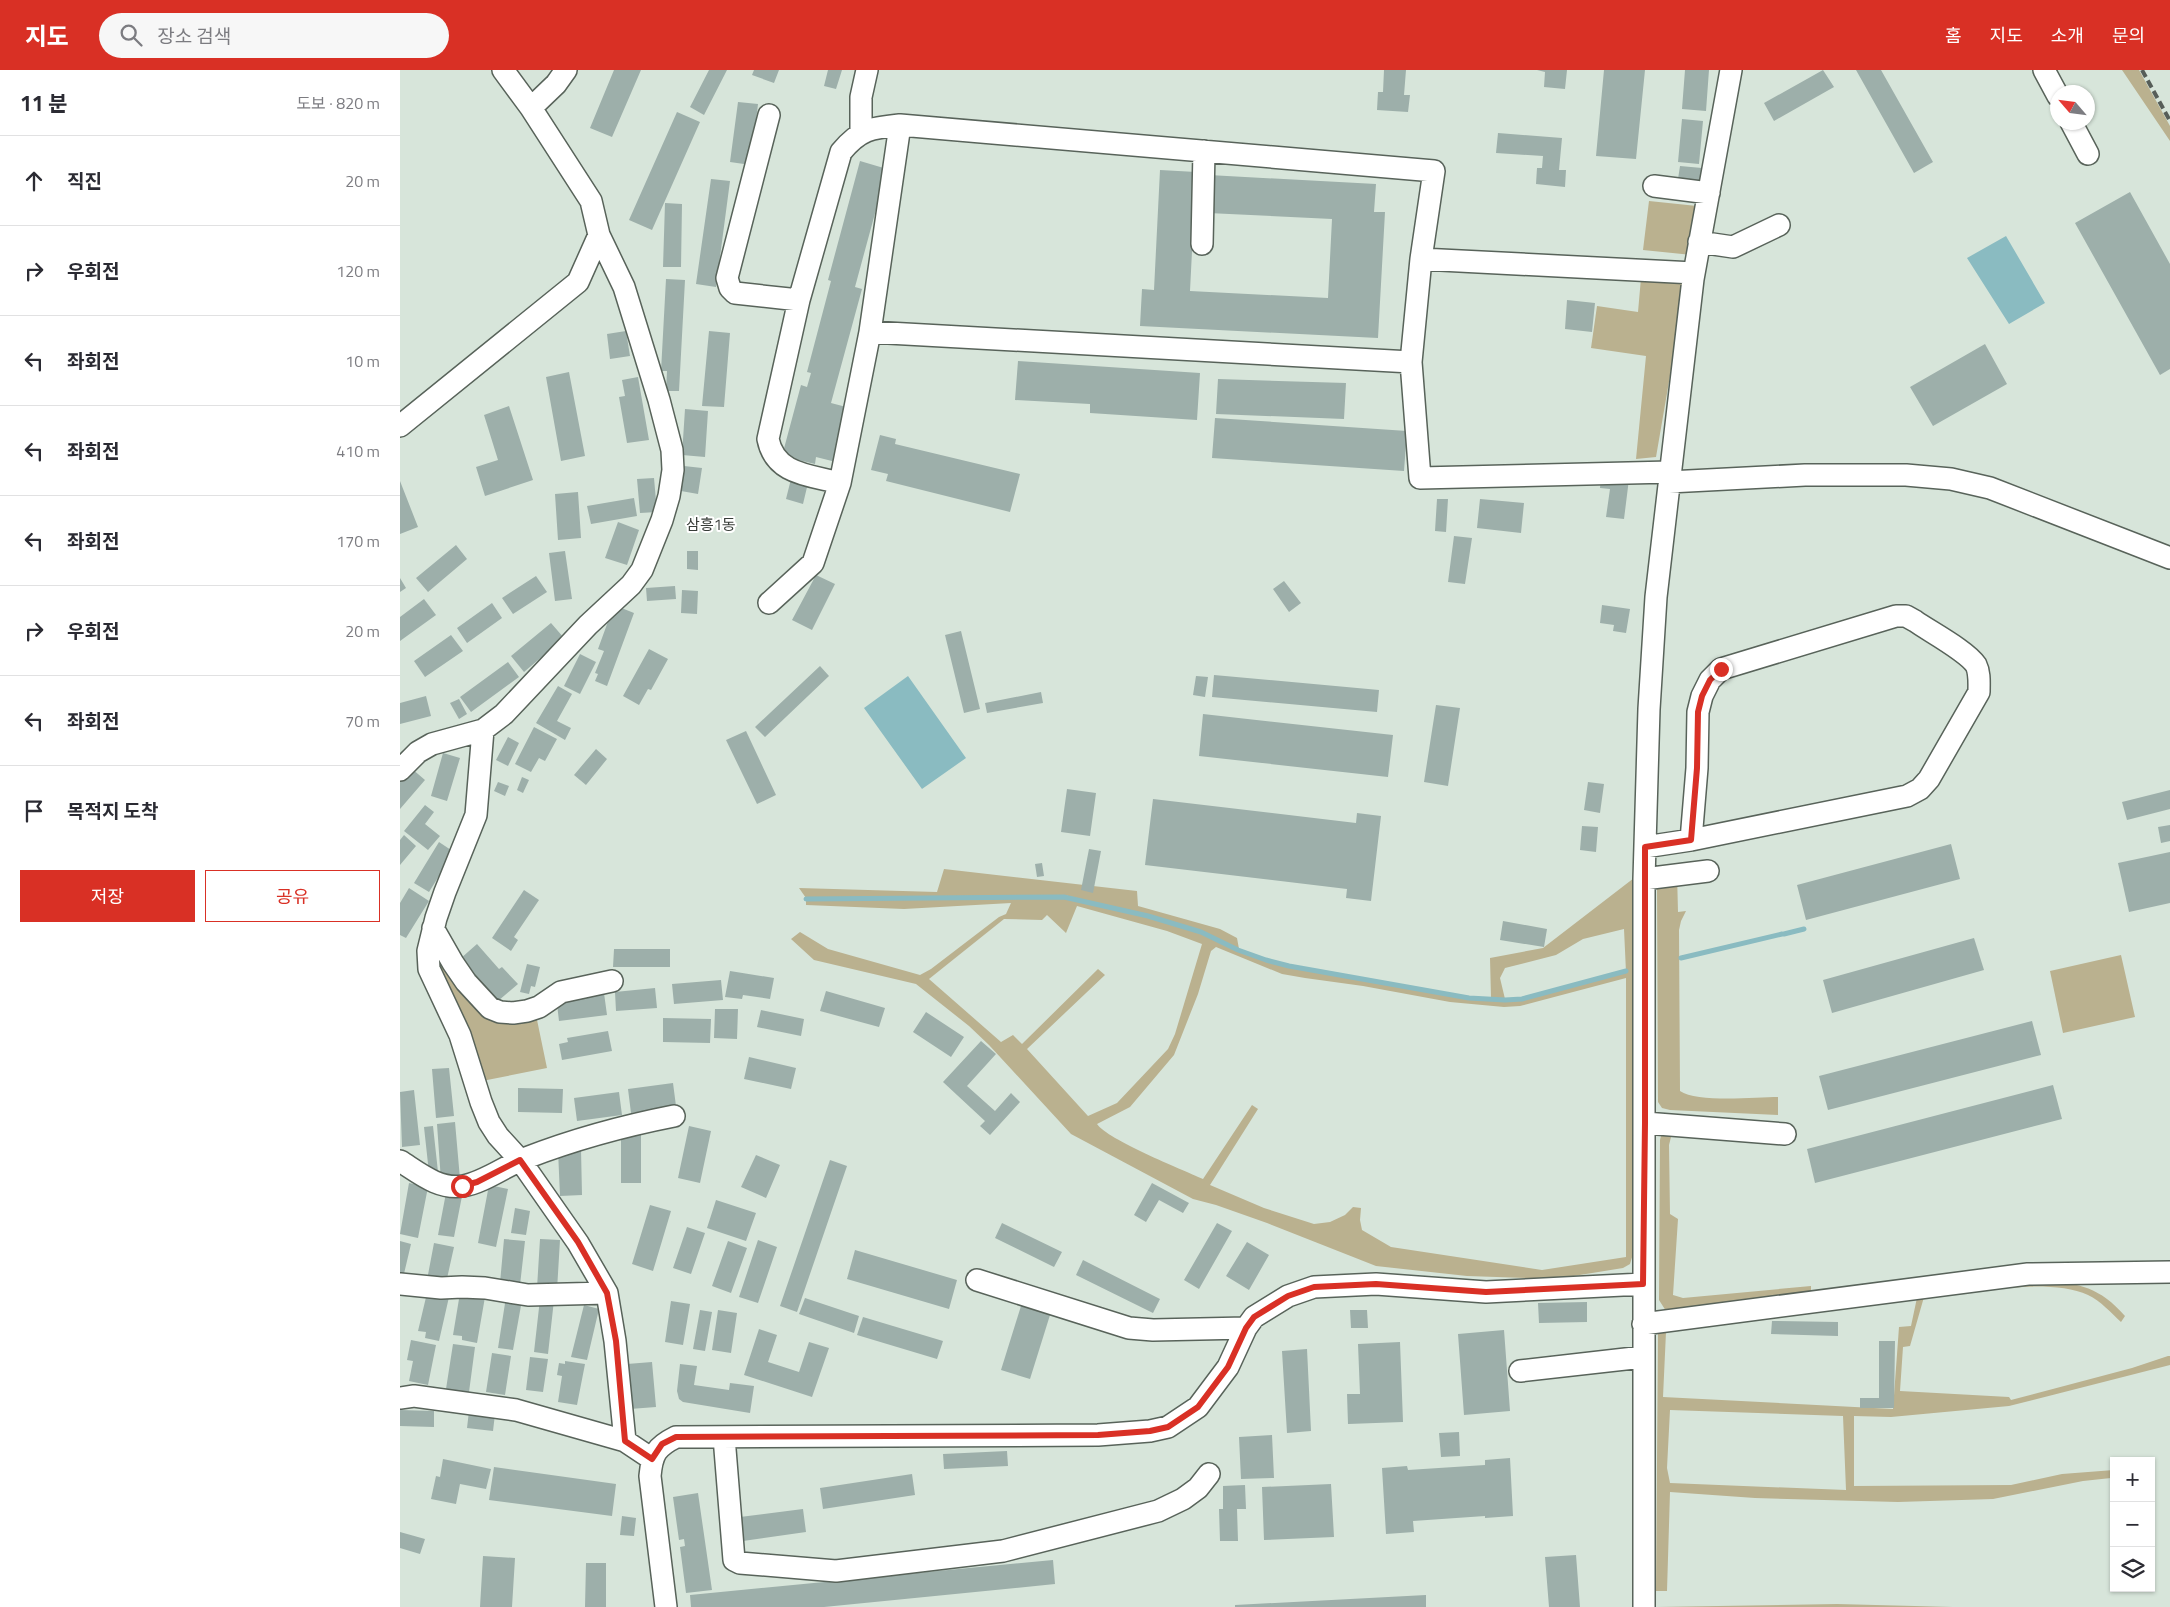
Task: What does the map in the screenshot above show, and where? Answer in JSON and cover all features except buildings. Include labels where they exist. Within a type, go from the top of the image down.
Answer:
[{"type":"street","points":[[400,770],[418,752],[432,744],[483,730],[504,714],[588,625],[631,585],[642,570],[662,520],[669,496],[673,470],[672,450],[659,400],[624,287],[599,235],[591,201],[531,108],[503,70]]},
{"type":"street","points":[[531,108],[556,84],[566,70]]},
{"type":"street","points":[[862,132],[861,96],[867,70]]},
{"type":"street","points":[[1644,1607],[1644,878],[1656,598],[1694,273],[1731,70]]},
{"type":"street","points":[[2044,70],[2052,85]]},
{"type":"street","points":[[769,115],[727,278],[730,288],[735,293],[799,300]]},
{"type":"street","points":[[769,603],[813,563],[840,483],[870,332],[900,126]]},
{"type":"street","points":[[840,483],[792,471],[781,465],[770,450],[768,439],[799,300],[841,152],[851,140],[862,132],[874,127],[900,126],[1434,171],[1411,362],[1420,478],[1906,475],[1951,479],[1990,488],[2170,558]]},
{"type":"street","points":[[2075,130],[2088,154]]},
{"type":"street","points":[[1202,244],[1204,151]]},
{"type":"street","points":[[1654,186],[1709,193]]},
{"type":"street","points":[[1700,242],[1733,247],[1779,225]]},
{"type":"street","points":[[400,426],[578,282],[599,235]]},
{"type":"street","points":[[1422,259],[1694,273]]},
{"type":"street","points":[[870,332],[1411,362]]},
{"type":"street","points":[[1645,847],[1691,840],[1907,796],[1920,789],[1929,779],[1979,692],[1980,678],[1976,665],[1966,655],[1906,616],[1896,616],[1721,669],[1710,680],[1702,696],[1698,712],[1697,768],[1691,840]]},
{"type":"street","points":[[483,730],[476,815],[445,892],[433,928],[428,951],[429,969],[460,1035],[489,1122],[498,1136],[520,1160],[578,1242],[607,1293],[616,1341],[625,1441]]},
{"type":"street","points":[[1644,878],[1708,871]]},
{"type":"street","points":[[433,928],[466,982],[490,1008],[500,1012],[527,1011],[538,1007],[561,992],[612,981]]},
{"type":"street","points":[[400,1162],[433,1182],[462,1186],[477,1182],[520,1160],[589,1135],[674,1116]]},
{"type":"street","points":[[1645,1123],[1785,1134]]},
{"type":"street","points":[[1643,1324],[2028,1274],[2170,1272]]},
{"type":"street","points":[[977,1280],[1129,1328],[1162,1330],[1246,1328]]},
{"type":"street","points":[[400,1284],[434,1288],[485,1288],[528,1295],[607,1293]]},
{"type":"street","points":[[666,1607],[651,1497],[650,1476],[652,1459],[662,1444],[676,1437],[1098,1435],[1150,1431],[1168,1427],[1198,1407],[1228,1367],[1246,1328],[1254,1317],[1288,1296],[1314,1287],[1376,1284],[1486,1292],[1643,1284]]},
{"type":"street","points":[[1520,1371],[1643,1357]]},
{"type":"street","points":[[400,1398],[414,1396],[516,1410],[625,1441],[652,1459]]},
{"type":"street","points":[[724,1437],[734,1560],[740,1563],[836,1571],[1003,1551],[1158,1511],[1183,1499],[1198,1488],[1209,1474]]},
{"type":"shaded area","points":[[2122,70],[2139,70],[2170,126],[2170,141]]},
{"type":"shaded area","points":[[1649,201],[1697,206],[1692,255],[1643,250]]},
{"type":"shaded area","points":[[1641,278],[1686,283],[1656,457],[1636,459],[1646,356],[1591,348],[1597,306],[1638,312]]},
{"type":"shaded area","points":[[944,869],[1137,891],[1138,906],[1220,929],[1237,938],[1239,949],[1211,935],[1149,915],[1064,895],[806,898],[799,888],[937,892]]},
{"type":"shaded area","points":[[1677,873],[1678,912],[1686,911],[1679,930],[1680,1091],[1688,1095],[1713,1098],[1778,1097],[1778,1115],[1670,1110],[1662,1108],[1658,1102],[1657,884]]},
{"type":"shaded area","points":[[1634,878],[1637,1052],[1633,1254],[1630,1264],[1623,1268],[1555,1279],[1467,1276],[1376,1266],[1267,1223],[1193,1199],[1071,1134],[989,1045],[969,1026],[916,984],[814,960],[791,939],[800,932],[828,949],[920,975],[931,969],[999,917],[1006,914],[1011,903],[904,909],[806,905],[806,900],[1064,898],[1148,917],[1200,933],[1265,961],[1289,967],[1469,999],[1523,1000],[1626,972],[1624,929],[1583,939],[1556,955],[1505,968],[1500,978],[1505,999],[1491,998],[1490,958],[1543,948]],"holes":[[[1077,906],[1167,931],[1202,944],[1175,1034],[1168,1049],[1117,1103],[1088,1116],[1027,1049],[1105,975],[1098,969],[1022,1044],[1013,1035],[1001,1042],[929,979],[1004,919],[1042,920],[1047,915],[1066,933]],[[1216,947],[1282,974],[1450,1002],[1504,1007],[1520,1006],[1626,978],[1626,1257],[1542,1270],[1391,1247],[1362,1230],[1360,1220],[1361,1208],[1353,1207],[1345,1215],[1330,1222],[1314,1224],[1264,1208],[1210,1185],[1258,1109],[1252,1105],[1203,1179],[1130,1146],[1104,1131],[1097,1124],[1130,1107],[1174,1055],[1198,994],[1211,951]]]},
{"type":"shaded area","points":[[435,948],[488,1014],[536,1015],[547,1068],[482,1081],[437,975]]},
{"type":"shaded area","points":[[2121,955],[2135,1017],[2063,1033],[2050,971]]},
{"type":"shaded area","points":[[1672,1133],[1669,1145],[1670,1214],[1678,1219],[1673,1295],[1683,1298],[1811,1286],[1811,1293],[1666,1311],[1659,1300],[1660,1140],[1661,1136]]},
{"type":"shaded area","points":[[2052,1283],[2082,1287],[2097,1292],[2111,1302],[2125,1316],[2121,1322],[2102,1304],[2088,1295],[2052,1287],[2008,1288],[1924,1297],[1910,1346],[1903,1347],[1900,1391],[2009,1397],[2011,1400],[2132,1368],[2168,1356],[2170,1356],[2170,1365],[2009,1406],[1891,1417],[1854,1416],[1854,1486],[2011,1485],[2062,1474],[2110,1470],[2110,1478],[2083,1481],[1993,1499],[1898,1502],[1755,1498],[1670,1492],[1667,1591],[1656,1591],[1658,1333],[1682,1324],[1679,1331],[1666,1332],[1663,1397],[1893,1409],[1899,1327],[1911,1326],[1918,1293],[2000,1284]],"holes":[[[1670,1410],[1843,1416],[1846,1490],[1670,1483],[1667,1468]]]},
{"type":"shaded area","points":[[1837,1604],[1953,1607],[1657,1607]]},
{"type":"water","points":[[2006,236],[2045,303],[2009,324],[1967,258]]},
{"type":"water","points":[[908,676],[966,758],[922,789],[864,708]]},
{"type":"waterway","points":[[806,899],[1064,897],[1148,916],[1201,932],[1238,950],[1289,966],[1469,998],[1522,999],[1626,971]]},
{"type":"waterway","points":[[1784,934],[1804,929]]},
{"type":"waterway","points":[[1681,958],[1782,934]]},
{"type":"railway","points":[[2142,70],[2170,121]]},
{"type":"district","name":"삼흥1동","points":[[711,524]]},
{"type":"route","points":[[462,1186],[477,1182],[520,1160],[578,1242],[607,1293],[616,1341],[625,1441],[652,1459],[662,1444],[676,1437],[975,1434],[1098,1435],[1150,1431],[1168,1427],[1198,1407],[1228,1367],[1246,1328],[1254,1317],[1288,1296],[1314,1287],[1376,1284],[1486,1292],[1561,1290],[1643,1284],[1645,847],[1691,840],[1697,768],[1698,712],[1702,696],[1710,680],[1721,669]]}]
